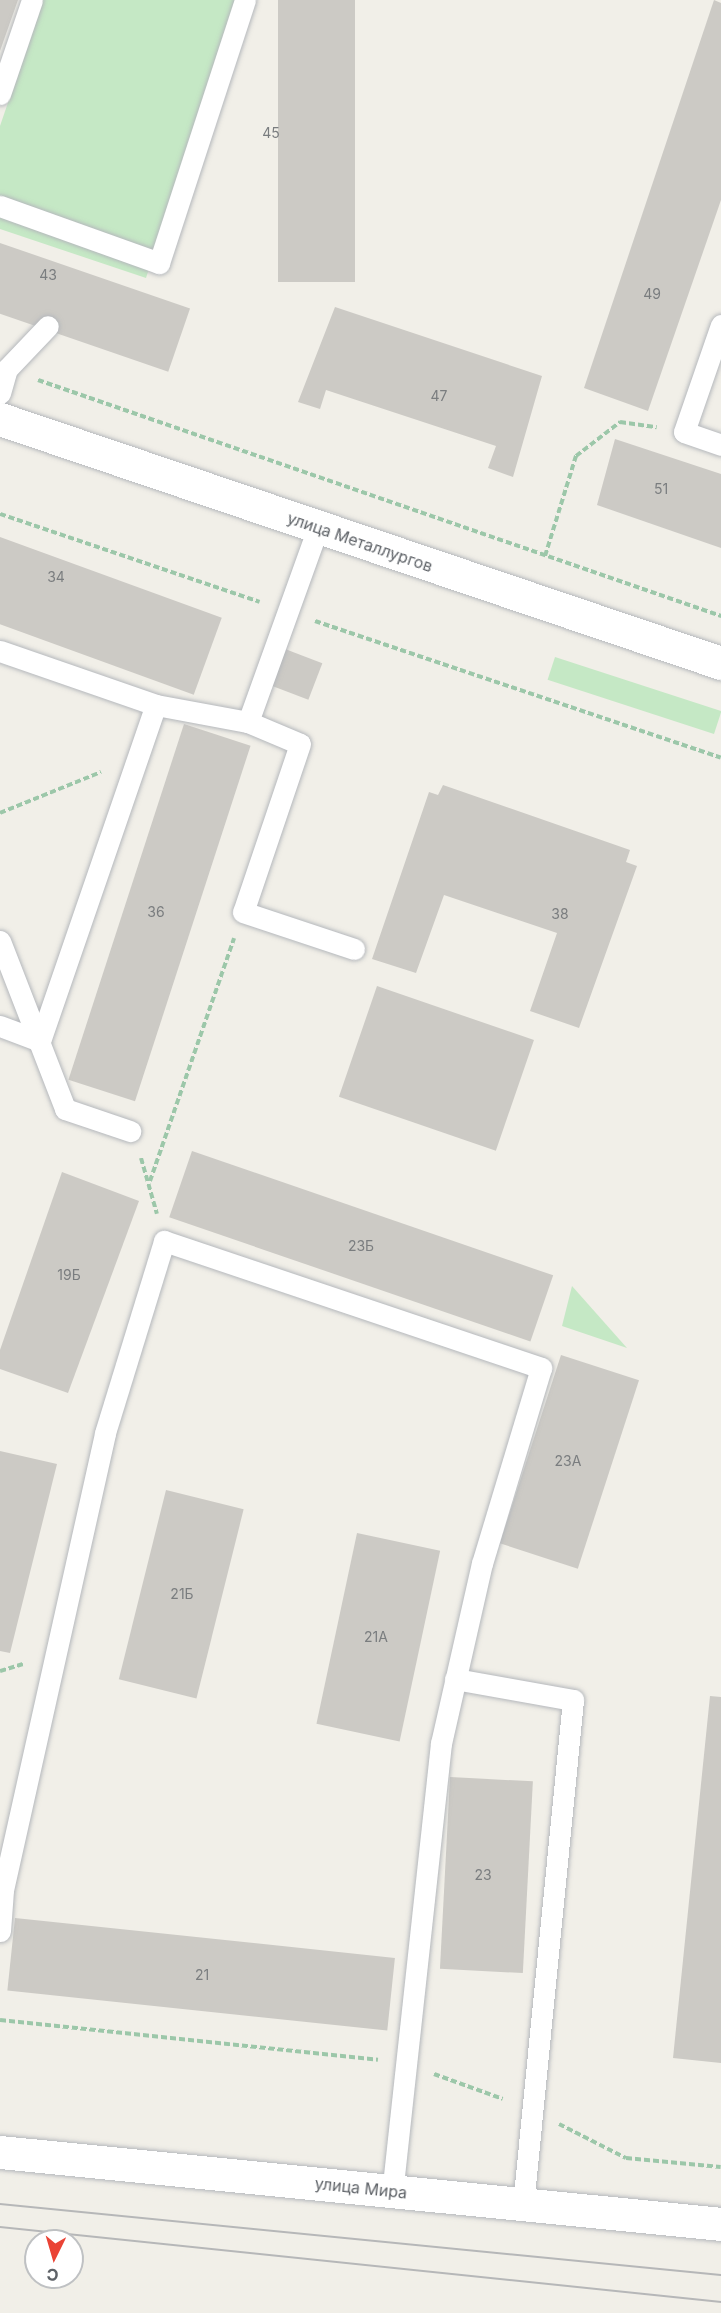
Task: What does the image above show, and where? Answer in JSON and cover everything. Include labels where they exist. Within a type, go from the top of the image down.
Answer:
[{"type":"street","name":"улица Металлургов","points":[[0,419],[721,663]]},
{"type":"street","name":"улица Мира","points":[[0,2152],[721,2224]]},
{"type":"lane","points":[[0,94],[32,0]]},
{"type":"lane","points":[[0,206],[159,263],[245,0]]},
{"type":"lane","points":[[0,393],[7,369],[48,326]]},
{"type":"lane","points":[[721,326],[684,432],[721,445]]},
{"type":"lane","points":[[248,722],[318,528]]},
{"type":"lane","points":[[0,651],[156,705],[248,722],[300,744],[243,912],[354,949]]},
{"type":"lane","points":[[40,1041],[156,705]]},
{"type":"lane","points":[[0,941],[65,1109],[130,1131]]},
{"type":"lane","points":[[0,1026],[40,1041]]},
{"type":"lane","points":[[0,1930],[3,1890],[105,1433],[164,1242],[541,1368],[482,1563],[441,1743],[392,2191]]},
{"type":"lane","points":[[455,1679],[573,1700],[524,2205]]},
{"type":"path","points":[[7,369],[721,616]]},
{"type":"path","points":[[545,556],[576,456],[620,422],[684,432]]},
{"type":"path","points":[[0,514],[721,758]]},
{"type":"path","points":[[0,813],[140,755]]},
{"type":"path","points":[[150,1181],[243,912]]},
{"type":"path","points":[[130,1131],[150,1181],[164,1242]]},
{"type":"path","points":[[0,2020],[405,2063]]},
{"type":"green space","points":[[43,0],[238,0],[146,278],[0,229],[0,126]]},
{"type":"green space","points":[[555,657],[721,711],[714,734],[548,680]]},
{"type":"green space","points":[[572,1286],[627,1348],[562,1326]]},
{"type":"building","points":[[0,0],[18,0],[0,51]]},
{"type":"building","points":[[278,0],[355,0],[355,282],[278,282]]},
{"type":"building","points":[[714,0],[721,3],[721,200],[648,411],[584,388]]},
{"type":"building","points":[[0,243],[190,308],[168,372],[0,314]]},
{"type":"building","points":[[335,307],[542,376],[513,477],[488,468],[496,446],[326,390],[320,409],[298,402]]},
{"type":"building","points":[[615,439],[721,474],[721,548],[597,505]]},
{"type":"building","points":[[0,537],[222,618],[194,695],[0,624]]},
{"type":"building","points":[[285,649],[322,663],[308,700],[271,685]]},
{"type":"building","points":[[184,724],[251,746],[135,1101],[68,1080]]},
{"type":"building","points":[[443,785],[630,850],[626,862],[637,866],[579,1028],[530,1011],[557,933],[444,895],[416,973],[372,959],[429,792],[438,795]]},
{"type":"building","points":[[377,986],[534,1040],[496,1151],[339,1097]]},
{"type":"building","points":[[192,1151],[553,1275],[530,1342],[169,1217]]},
{"type":"building","points":[[62,1172],[139,1201],[68,1393],[0,1369],[0,1350]]},
{"type":"building","points":[[561,1355],[639,1380],[578,1569],[500,1543]]},
{"type":"building","points":[[0,1451],[57,1464],[10,1653],[0,1651]]},
{"type":"building","points":[[166,1490],[244,1509],[196,1699],[119,1679]]},
{"type":"building","points":[[357,1533],[440,1551],[400,1741],[316,1724]]},
{"type":"building","points":[[710,1696],[721,1697],[721,2063],[673,2058]]},
{"type":"building","points":[[450,1777],[533,1781],[523,1973],[440,1969]]},
{"type":"building","points":[[15,1918],[395,1958],[387,2031],[7,1991]]},
{"type":"tram line","points":[[0,2204],[721,2275]]},
{"type":"tram line","points":[[0,2227],[721,2302]]}]
